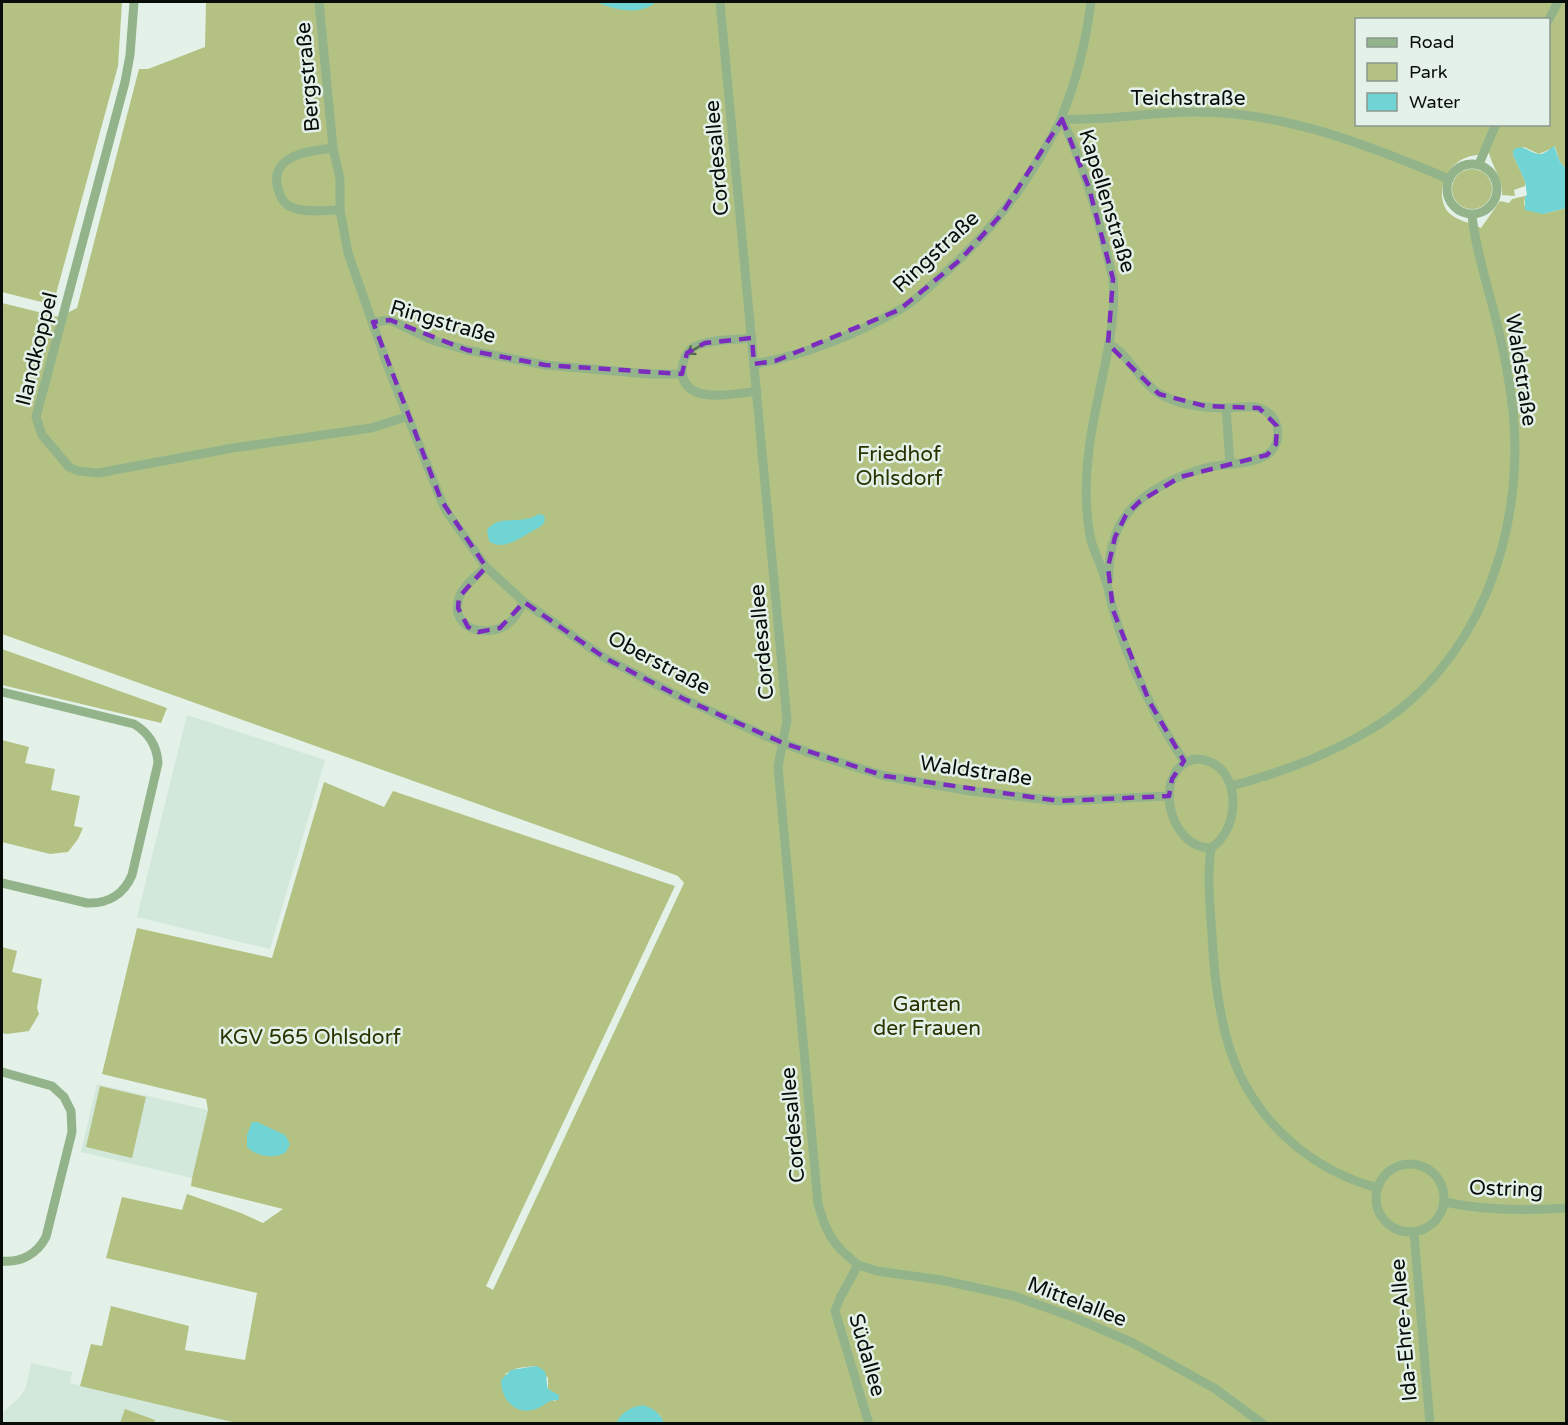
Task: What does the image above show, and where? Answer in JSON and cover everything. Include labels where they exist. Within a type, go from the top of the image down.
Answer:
[{"type":"street","name":"Ilandkoppel","points":[[134,2],[130,55],[125,82],[36,417],[42,435],[69,467],[78,471],[98,473],[233,448],[371,428],[406,417]]},
{"type":"street","name":"Bergstraße","points":[[319,2],[333,148],[340,178],[340,210],[348,253],[388,368]]},
{"type":"street","name":"Cordesallee","points":[[720,2],[787,720],[778,767],[818,1204],[831,1237],[840,1249],[858,1265]]},
{"type":"street","name":"Kapellenstraße","points":[[1091,2],[1085,44],[1062,119],[1074,144],[1089,188],[1113,279],[1114,293],[1108,344],[1089,447],[1086,496],[1091,538],[1113,610],[1145,691],[1170,741],[1184,761]]},
{"type":"street","points":[[1550,18],[1558,2]]},
{"type":"street","name":"Teichstraße","points":[[1062,119],[1084,120],[1154,113],[1195,112],[1256,116],[1331,135],[1399,158],[1449,179]]},
{"type":"street","name":"Ringstraße","points":[[754,364],[775,361],[805,351],[853,332],[911,302],[960,260],[1001,215],[1032,172],[1062,119]]},
{"type":"street","points":[[1479,164],[1495,126]]},
{"type":"street","name":"Bergstraße","points":[[333,148],[301,152],[293,156],[282,165],[276,175],[276,184],[280,196],[294,209],[340,210]]},
{"type":"street","points":[[1479,164],[1492,172],[1496,179],[1497,195],[1491,207],[1472,215],[1461,212],[1450,202],[1447,190],[1449,179],[1454,171],[1462,165],[1479,164]]},
{"type":"street","name":"Waldstraße","points":[[1231,786],[1277,773],[1314,759],[1372,729],[1407,703],[1456,650],[1472,625],[1492,580],[1504,538],[1511,500],[1514,464],[1513,412],[1500,336],[1478,249],[1472,215]]},
{"type":"street","name":"Ringstraße","points":[[373,322],[390,320],[432,340],[467,350],[545,365],[649,374],[682,374]]},
{"type":"street","points":[[752,338],[695,346],[687,353],[682,363],[682,374],[692,390],[701,395],[757,391]]},
{"type":"street","name":"Kapellenstraße","points":[[1108,344],[1115,347],[1132,369],[1159,394],[1179,402],[1226,408],[1254,407],[1265,410],[1273,417],[1278,431],[1276,444],[1267,455],[1251,461],[1208,467],[1180,477],[1139,502],[1126,515],[1115,537],[1108,567],[1109,591]]},
{"type":"street","name":"Oberstraße","points":[[388,368],[406,417],[447,512],[486,567],[524,602],[605,658],[684,699],[783,743]]},
{"type":"street","points":[[1226,408],[1230,463]]},
{"type":"street","points":[[486,567],[470,582],[459,597],[458,608],[461,620],[468,627],[478,632],[500,628],[512,621],[524,602]]},
{"type":"street","points":[[2,692],[134,724],[150,738],[156,750],[158,763],[132,875],[126,887],[116,896],[100,903],[87,903],[2,883]]},
{"type":"street","name":"Waldstraße","points":[[783,743],[885,776],[982,792],[1080,801],[1169,796]]},
{"type":"street","points":[[1207,760],[1223,772],[1231,786],[1233,803],[1230,823],[1222,839],[1211,848],[1196,847],[1188,842],[1179,830],[1172,814],[1169,796],[1172,779],[1178,767],[1184,761],[1207,760]]},
{"type":"street","points":[[1211,848],[1209,881],[1214,966],[1225,1026],[1239,1073],[1264,1113],[1290,1143],[1321,1166],[1378,1188],[1377,1207],[1386,1223],[1394,1229],[1414,1233]]},
{"type":"street","points":[[2,1072],[40,1081],[55,1088],[69,1104],[73,1120],[46,1237],[28,1256],[2,1261]]},
{"type":"street","name":"Ostring","points":[[1378,1188],[1389,1171],[1408,1164],[1420,1165],[1439,1179],[1444,1190],[1445,1202],[1441,1213],[1435,1223],[1425,1230],[1414,1233]]},
{"type":"street","name":"Ostring","points":[[1445,1202],[1507,1211],[1566,1208]]},
{"type":"street","name":"Ida-Ehre-Allee","points":[[1414,1233],[1430,1424]]},
{"type":"street","name":"Südallee","points":[[858,1265],[835,1311],[868,1424]]},
{"type":"street","name":"Mittelallee","points":[[858,1265],[877,1271],[941,1280],[1014,1296],[1073,1317],[1133,1343],[1214,1388],[1263,1424]]},
{"type":"highlighted area","points":[[1062,119],[1089,188],[1113,279],[1108,344],[1159,394],[1205,406],[1259,408],[1277,426],[1276,444],[1267,455],[1180,477],[1139,502],[1126,515],[1115,537],[1108,567],[1113,610],[1149,701],[1184,761],[1172,779],[1169,796],[1059,801],[885,776],[783,743],[684,699],[605,658],[524,602],[500,628],[478,632],[468,627],[458,608],[459,597],[486,567],[441,500],[373,322],[390,320],[467,350],[545,365],[682,374],[687,353],[705,343],[752,338],[754,364],[775,361],[899,310],[960,260],[1001,215]]},
{"type":"shaded area","points":[[187,715],[325,760],[270,949],[137,917]]},
{"type":"shaded area","points":[[97,1084],[208,1110],[192,1178],[81,1152]]},
{"type":"shaded area","points":[[31,1363],[72,1372],[70,1383],[241,1423],[2,1424],[2,1413],[20,1397],[26,1387]]},
{"type":"green space","points":[[2,2],[122,2],[118,66],[53,305],[2,292]]},
{"type":"green space","name":"Friedhof Ohlsdorf","points":[[206,2],[1566,2],[1566,169],[1560,162],[1555,147],[1539,154],[1524,147],[1513,155],[1525,181],[1525,186],[1514,190],[1515,196],[1502,195],[1501,184],[1489,153],[1473,156],[1461,160],[1448,172],[1443,185],[1442,199],[1451,215],[1481,228],[1500,201],[1509,203],[1512,199],[1525,196],[1524,205],[1543,214],[1566,208],[1566,1423],[664,1424],[660,1415],[619,1418],[616,1424],[241,1424],[80,1386],[91,1344],[102,1346],[111,1306],[189,1326],[185,1350],[245,1360],[257,1293],[106,1258],[122,1197],[182,1210],[187,1194],[263,1223],[283,1209],[191,1186],[208,1110],[206,1099],[102,1074],[137,928],[272,958],[324,782],[384,807],[393,791],[675,886],[486,1286],[493,1290],[684,883],[678,876],[643,863],[2,634],[2,303],[59,317],[77,308],[139,69],[148,69],[205,47]],"holes":[[[536,1366],[548,1378],[548,1389],[556,1401],[551,1400],[543,1405],[505,1374],[518,1368]]]},
{"type":"green space","points":[[1472,169],[1480,170],[1486,175],[1491,181],[1491,197],[1486,203],[1480,208],[1472,209],[1464,208],[1458,203],[1453,197],[1452,189],[1453,181],[1458,175],[1464,170]]},
{"type":"green space","points":[[2,649],[167,708],[161,723],[2,685]]},
{"type":"green space","points":[[2,740],[29,747],[25,763],[55,769],[51,790],[80,796],[74,826],[83,828],[68,852],[50,854],[2,842]]},
{"type":"green space","points":[[2,947],[17,951],[12,972],[42,979],[37,1008],[39,1014],[29,1031],[2,1033]]},
{"type":"green space","points":[[100,1086],[146,1097],[132,1158],[86,1147]]},
{"type":"green space","points":[[125,1409],[155,1420],[154,1423],[120,1423]]},
{"type":"water","points":[[597,2],[656,2],[643,9],[627,10]]},
{"type":"water","points":[[1554,146],[1560,162],[1566,169],[1566,208],[1543,214],[1525,210],[1525,196],[1527,195],[1525,181],[1513,155],[1513,150],[1520,147],[1541,154]]},
{"type":"water","points":[[539,514],[545,518],[544,523],[521,538],[501,545],[489,541],[487,530],[495,523],[529,518]]},
{"type":"water","points":[[252,1122],[257,1122],[285,1135],[290,1144],[286,1152],[277,1156],[266,1156],[255,1153],[247,1147],[247,1135]]},
{"type":"water","points":[[536,1366],[543,1370],[548,1389],[559,1395],[559,1400],[529,1411],[516,1408],[507,1400],[501,1380],[511,1370]]},
{"type":"water","points":[[643,1405],[656,1412],[664,1423],[616,1423],[627,1411]]},
{"type":"park label","name":"Garten der Frauen","points":[[927,1016]]},
{"type":"park label","name":"KGV 565 Ohlsdorf","points":[[310,1037]]}]
